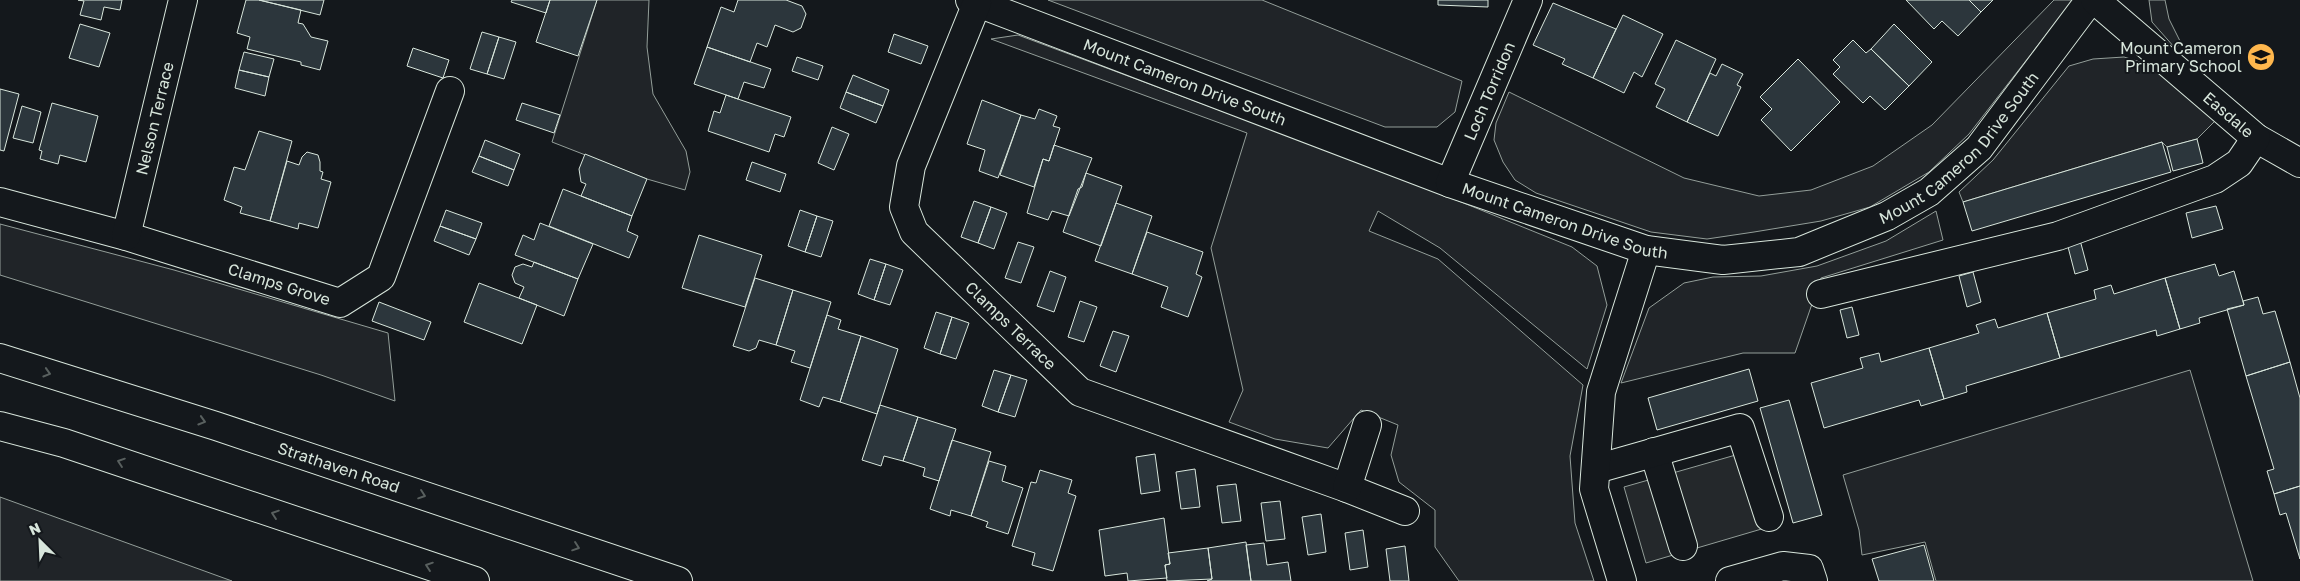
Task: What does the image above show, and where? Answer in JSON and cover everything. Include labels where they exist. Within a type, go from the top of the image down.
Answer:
[{"type":"street","name":"Nelson Terrace","points":[[126,236],[183,0]]},
{"type":"street","name":"Loch Torridon","points":[[1450,182],[1528,0]]},
{"type":"street","name":"Mount Cameron Drive South","points":[[973,1],[1450,182],[1646,250],[1723,260],[1799,252],[1887,216],[1929,192],[1979,148],[2090,0]]},
{"type":"street","name":"Easdale","points":[[2095,0],[2256,138],[2300,163]]},
{"type":"street","name":"Clamps Terrace","points":[[973,1],[911,166],[904,207],[914,232],[1080,392],[1347,488],[1405,511]]},
{"type":"street","name":"Clamps Grove","points":[[0,202],[126,236],[340,303],[381,277],[450,91]]},
{"type":"street","points":[[1821,294],[2058,236],[2215,180],[2239,163],[2256,138]]},
{"type":"street","points":[[1622,581],[1594,489],[1601,392],[1646,250]]},
{"type":"street","name":"Strathaven Road","points":[[0,358],[216,426],[678,581]]},
{"type":"street","points":[[1347,488],[1367,425]]},
{"type":"street","points":[[0,426],[64,443],[475,581]]},
{"type":"street","points":[[1596,469],[1740,428],[1769,517]]},
{"type":"street","points":[[1654,452],[1683,546]]},
{"type":"street","points":[[1730,581],[1782,566],[1809,569],[1813,581]]},
{"type":"shaded area","points":[[597,0],[649,0],[647,47],[653,94],[686,151],[690,172],[685,190],[647,179],[552,142]]},
{"type":"shaded area","points":[[1048,0],[1262,0],[1462,81],[1455,112],[1437,127],[1385,127]]},
{"type":"shaded area","points":[[2054,0],[2073,0],[1969,134],[1929,172],[1870,207],[1821,221],[1707,239],[1651,232],[1536,193],[1515,180],[1503,162],[1494,140],[1496,123],[1509,92],[1684,178],[1759,196],[1811,190],[1873,166],[1932,125]]},
{"type":"shaded area","points":[[2149,0],[2165,0],[2169,19],[2181,43],[2175,48],[2152,22]]},
{"type":"shaded area","points":[[1018,35],[1412,182],[1572,247],[1597,266],[1607,305],[1587,369],[1440,248],[1378,211],[1369,231],[1438,259],[1583,385],[1570,456],[1575,523],[1594,581],[1459,581],[1435,547],[1435,510],[1399,482],[1391,455],[1398,425],[1361,410],[1328,448],[1275,439],[1229,422],[1243,390],[1211,248],[1247,133],[991,39]]},
{"type":"shaded area","points":[[2124,57],[2153,66],[2218,118],[2197,139],[2167,147],[2162,142],[1963,202],[1959,192],[1993,160],[2069,66],[2093,59]]},
{"type":"shaded area","points":[[1936,211],[1943,240],[1821,278],[1795,353],[1743,353],[1621,383],[1649,308],[1684,283],[1713,277],[1761,276],[1817,266],[1886,241]]},
{"type":"shaded area","points":[[0,224],[174,270],[388,333],[395,401],[321,375],[0,275]]},
{"type":"shaded area","points":[[2190,370],[2253,581],[1936,581],[1925,542],[1862,555],[1859,530],[1843,475]]},
{"type":"shaded area","points":[[1760,448],[1782,523],[1646,563],[1624,487]]},
{"type":"shaded area","points":[[0,497],[232,581],[0,581]]},
{"type":"building","points":[[78,0],[122,0],[120,10],[104,7],[101,20],[80,15],[84,1]]},
{"type":"building","points":[[246,0],[259,0],[301,10],[298,23],[303,24],[311,37],[328,41],[320,70],[301,65],[301,62],[247,49],[250,37],[237,33]]},
{"type":"building","points":[[259,0],[324,0],[320,15]]},
{"type":"building","points":[[512,0],[550,0],[546,13],[511,2]]},
{"type":"building","points":[[550,0],[597,0],[578,56],[536,42]]},
{"type":"building","points":[[738,0],[786,0],[802,6],[806,14],[801,28],[793,32],[775,25],[767,47],[757,43],[750,62],[707,47],[721,7],[734,12]]},
{"type":"building","points":[[1438,0],[1488,0],[1488,7],[1438,5]]},
{"type":"building","points":[[1906,0],[1969,0],[1981,12],[1958,36],[1942,21],[1934,29]]},
{"type":"building","points":[[1969,0],[1993,0],[1981,12]]},
{"type":"building","points":[[1553,3],[1616,29],[1593,78],[1562,64],[1565,59],[1533,45]]},
{"type":"building","points":[[1623,15],[1663,34],[1642,77],[1634,72],[1624,93],[1593,78]]},
{"type":"building","points":[[80,24],[110,33],[99,67],[69,58]]},
{"type":"building","points":[[1894,24],[1932,62],[1909,86],[1871,49]]},
{"type":"building","points":[[482,32],[499,37],[487,74],[470,69]]},
{"type":"building","points":[[894,34],[928,46],[921,64],[888,52]]},
{"type":"building","points":[[499,37],[516,42],[504,79],[487,74]]},
{"type":"building","points":[[1676,40],[1716,59],[1687,122],[1656,107],[1665,89],[1655,84]]},
{"type":"building","points":[[1853,40],[1866,53],[1871,49],[1909,86],[1885,110],[1870,96],[1863,103],[1833,74],[1840,67],[1833,60]]},
{"type":"building","points":[[707,47],[771,69],[764,88],[744,82],[738,99],[694,84]]},
{"type":"building","points":[[413,48],[449,60],[443,78],[407,66]]},
{"type":"building","points":[[244,52],[274,59],[269,77],[239,70]]},
{"type":"building","points":[[797,57],[823,66],[818,80],[792,71]]},
{"type":"building","points":[[1798,59],[1840,102],[1791,151],[1761,120],[1772,109],[1760,97]]},
{"type":"building","points":[[1722,64],[1743,74],[1737,85],[1741,87],[1718,136],[1687,122],[1710,73],[1716,76]]},
{"type":"building","points":[[239,70],[269,77],[265,96],[235,88]]},
{"type":"building","points":[[853,75],[889,90],[883,106],[846,92]]},
{"type":"building","points":[[0,89],[19,94],[4,151],[0,150]]},
{"type":"building","points":[[846,92],[883,106],[876,123],[840,108]]},
{"type":"building","points":[[726,95],[791,117],[784,137],[775,134],[769,152],[708,131],[714,111],[720,113]]},
{"type":"building","points":[[982,100],[1021,115],[998,178],[979,171],[985,150],[967,144]]},
{"type":"building","points":[[52,103],[98,116],[86,162],[60,155],[58,164],[40,159],[42,151],[39,150]]},
{"type":"building","points":[[522,103],[560,115],[554,133],[516,120]]},
{"type":"building","points":[[22,106],[41,112],[33,143],[13,138]]},
{"type":"building","points":[[1039,109],[1057,116],[1053,126],[1060,128],[1049,161],[1043,159],[1034,187],[1000,175],[1021,115],[1035,119]]},
{"type":"building","points":[[832,127],[849,134],[834,170],[818,163]]},
{"type":"building","points":[[259,131],[292,141],[270,221],[240,213],[242,207],[224,200],[234,167],[245,170]]},
{"type":"building","points":[[2197,139],[2203,163],[2173,171],[2167,147]]},
{"type":"building","points":[[485,140],[520,154],[514,170],[479,156]]},
{"type":"building","points":[[2162,142],[2171,172],[1972,231],[1963,202]]},
{"type":"building","points":[[1054,145],[1092,158],[1069,216],[1052,211],[1048,220],[1027,213],[1043,159],[1049,161]]},
{"type":"building","points":[[307,152],[318,155],[320,171],[323,172],[321,179],[331,182],[318,228],[299,223],[298,229],[270,221],[287,161],[299,165],[302,157]]},
{"type":"building","points":[[585,154],[647,179],[632,216],[581,196],[586,184],[581,182],[579,169]]},
{"type":"building","points":[[479,156],[514,170],[508,186],[472,172]]},
{"type":"building","points":[[752,162],[786,174],[780,192],[746,180]]},
{"type":"building","points":[[1086,173],[1122,186],[1101,246],[1063,232],[1078,189],[1082,187]]},
{"type":"building","points":[[563,189],[632,216],[627,231],[638,236],[629,258],[549,226]]},
{"type":"building","points":[[974,201],[991,207],[978,243],[961,237]]},
{"type":"building","points":[[1116,203],[1152,216],[1132,274],[1095,261]]},
{"type":"building","points":[[2216,206],[2223,229],[2192,238],[2186,213]]},
{"type":"building","points":[[991,207],[1007,213],[994,249],[978,243]]},
{"type":"building","points":[[446,210],[482,223],[476,239],[440,226]]},
{"type":"building","points":[[800,210],[817,216],[805,252],[788,246]]},
{"type":"building","points":[[817,216],[833,221],[821,257],[805,252]]},
{"type":"building","points":[[540,223],[593,244],[578,279],[515,255],[523,235],[534,240]]},
{"type":"building","points":[[440,226],[476,239],[469,255],[434,241]]},
{"type":"building","points":[[1147,232],[1203,252],[1196,274],[1202,277],[1188,317],[1161,307],[1168,287],[1132,274]]},
{"type":"building","points":[[699,235],[762,255],[745,307],[682,288]]},
{"type":"building","points":[[2080,240],[2088,270],[2075,274],[2067,243]]},
{"type":"building","points":[[1018,242],[1034,247],[1021,283],[1005,278]]},
{"type":"building","points":[[870,259],[886,264],[874,300],[858,294]]},
{"type":"building","points":[[534,262],[578,279],[564,316],[519,298],[524,287],[515,283],[512,275],[515,267],[523,264],[532,267]]},
{"type":"building","points":[[886,264],[903,270],[890,305],[874,300]]},
{"type":"building","points":[[2215,264],[2219,276],[2234,271],[2244,305],[2199,318],[2200,323],[2180,329],[2165,278]]},
{"type":"building","points":[[1050,271],[1066,277],[1054,312],[1037,306]]},
{"type":"building","points":[[1973,272],[1981,302],[1967,307],[1959,276]]},
{"type":"building","points":[[755,278],[793,290],[776,345],[759,340],[756,348],[749,351],[733,346]]},
{"type":"building","points":[[2165,278],[2180,329],[2157,336],[2156,330],[2060,358],[2047,313],[2096,299],[2094,290],[2111,285],[2114,294]]},
{"type":"building","points":[[479,283],[537,305],[522,344],[464,322]]},
{"type":"building","points":[[793,290],[831,302],[810,368],[791,362],[795,351],[776,345]]},
{"type":"building","points":[[2258,297],[2263,314],[2275,311],[2290,362],[2246,376],[2227,309],[2244,305],[2243,301]]},
{"type":"building","points":[[1080,301],[1097,307],[1084,342],[1068,337]]},
{"type":"building","points":[[379,302],[431,322],[424,340],[372,321]]},
{"type":"building","points":[[1852,307],[1859,335],[1847,338],[1840,310]]},
{"type":"building","points":[[936,312],[952,317],[940,354],[924,348]]},
{"type":"building","points":[[2047,313],[2060,358],[1966,386],[1967,392],[1944,399],[1929,348],[1979,333],[1976,325],[1995,319],[1998,328]]},
{"type":"building","points":[[827,315],[841,320],[838,329],[861,336],[840,402],[823,397],[819,407],[800,400]]},
{"type":"building","points":[[952,317],[969,323],[956,359],[940,354]]},
{"type":"building","points":[[1113,331],[1129,336],[1116,372],[1100,366]]},
{"type":"building","points":[[861,336],[898,349],[877,414],[840,402]]},
{"type":"building","points":[[1929,348],[1944,399],[1921,406],[1919,400],[1824,428],[1811,383],[1863,368],[1860,358],[1879,353],[1881,362]]},
{"type":"building","points":[[2290,362],[2300,398],[2300,486],[2274,494],[2267,471],[2274,469],[2246,376]]},
{"type":"building","points":[[1749,369],[1758,401],[1657,430],[1648,398]]},
{"type":"building","points":[[994,370],[1011,375],[998,412],[982,406]]},
{"type":"building","points":[[1011,375],[1027,380],[1015,417],[998,412]]},
{"type":"building","points":[[1789,400],[1822,515],[1793,523],[1760,408]]},
{"type":"building","points":[[880,405],[918,417],[903,461],[884,456],[881,466],[862,460]]},
{"type":"building","points":[[918,417],[956,429],[939,481],[923,476],[925,468],[903,461]]},
{"type":"building","points":[[952,440],[991,452],[971,516],[951,510],[950,516],[930,509]]},
{"type":"building","points":[[1155,454],[1160,491],[1141,494],[1136,457]]},
{"type":"building","points":[[989,461],[1006,466],[1002,481],[1023,488],[1008,534],[986,527],[988,522],[971,516]]},
{"type":"building","points":[[1195,469],[1200,507],[1181,509],[1176,472]]},
{"type":"building","points":[[1040,470],[1072,480],[1068,493],[1076,496],[1053,571],[1032,565],[1035,553],[1012,546],[1031,482],[1036,483]]},
{"type":"building","points":[[1236,484],[1241,521],[1222,523],[1217,486]]},
{"type":"building","points":[[2300,486],[2300,559],[2286,513],[2280,515],[2274,494]]},
{"type":"building","points":[[1280,501],[1285,539],[1266,541],[1261,503]]},
{"type":"building","points":[[1321,514],[1326,552],[1308,555],[1302,517]]},
{"type":"building","points":[[1164,518],[1170,564],[1165,565],[1167,578],[1128,581],[1127,573],[1105,576],[1099,530]]},
{"type":"building","points":[[1363,530],[1368,567],[1350,570],[1345,533]]},
{"type":"building","points":[[1246,542],[1251,581],[1207,581],[1212,579],[1208,548]]},
{"type":"building","points":[[1264,543],[1267,565],[1288,562],[1291,581],[1251,581],[1246,545]]},
{"type":"building","points":[[1924,545],[1934,581],[1879,581],[1872,559]]},
{"type":"building","points":[[1405,546],[1409,581],[1390,581],[1386,549]]},
{"type":"building","points":[[1208,548],[1212,579],[1167,581],[1165,565],[1170,564],[1168,553]]},
{"type":"place","name":"Mount Cameron Primary School","points":[[2261,57]]}]
